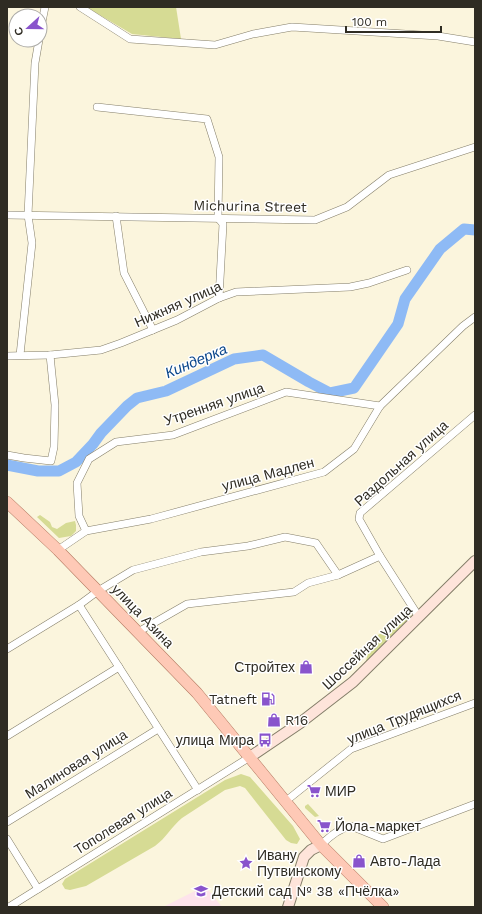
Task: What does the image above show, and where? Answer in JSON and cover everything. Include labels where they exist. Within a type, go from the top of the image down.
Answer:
[{"type":"main road","name":"улица Азина","points":[[7,502],[58,550],[197,693],[322,845],[383,907]]},
{"type":"street","points":[[80,7],[130,39],[215,46],[253,34],[292,27],[438,36],[475,42]]},
{"type":"street","points":[[20,355],[32,243],[28,215],[35,63],[38,48]]},
{"type":"street","points":[[97,107],[207,119],[219,157],[218,218],[223,224],[219,298]]},
{"type":"street","name":"Michurina Street","points":[[7,215],[315,220],[347,207],[389,175],[475,147]]},
{"type":"street","points":[[116,216],[124,273],[153,330]]},
{"type":"street","name":"Нижняя улица","points":[[7,356],[50,355],[101,350],[177,320],[219,298],[236,292],[350,287],[369,283],[407,270]]},
{"type":"street","name":"улица Мадлен","points":[[58,550],[86,531],[150,519],[324,472],[354,449],[380,406],[463,326],[475,317]]},
{"type":"street","points":[[7,455],[51,461],[54,447],[55,405],[50,355]]},
{"type":"street","name":"Утренняя улица","points":[[86,531],[79,516],[77,483],[89,459],[116,442],[173,435],[286,392],[380,406]]},
{"type":"street","name":"Раздольная улица","points":[[419,617],[380,556],[359,519],[360,513],[475,415]]},
{"type":"street","points":[[7,648],[79,605],[98,591],[133,570],[201,552],[248,546],[285,537],[316,543],[338,575]]},
{"type":"street","points":[[138,632],[187,604],[294,592],[308,583],[338,575],[380,556]]},
{"type":"street","name":"Шоссейная улица","points":[[250,757],[300,723],[353,682],[419,617],[471,569],[475,561]]},
{"type":"street","points":[[79,605],[198,790]]},
{"type":"street","points":[[7,736],[119,667]]},
{"type":"street","name":"улица Трудящихся","points":[[286,801],[351,749],[475,703]]},
{"type":"street","name":"Малиновая улица","points":[[7,822],[158,729]]},
{"type":"street","name":"Тополевая улица","points":[[9,907],[250,757]]},
{"type":"street","points":[[288,907],[304,857],[311,850],[322,845],[345,827],[351,826],[383,839],[475,804]]},
{"type":"street","points":[[7,839],[38,889]]},
{"type":"shaded area","name":"Детский сад № 38 «Пчёлка»","points":[[205,886],[222,907],[163,907]]},
{"type":"green space","points":[[86,7],[176,7],[181,39],[132,34]]},
{"type":"green space","points":[[40,515],[50,522],[52,527],[57,529],[66,523],[75,521],[76,531],[71,536],[59,538],[37,517]]},
{"type":"green space","points":[[409,610],[412,622],[394,638],[390,638],[386,645],[365,665],[368,645],[402,612]]},
{"type":"green space","points":[[241,774],[250,777],[293,826],[300,839],[297,844],[286,840],[245,788],[240,786],[225,790],[182,818],[155,846],[86,886],[70,890],[65,889],[62,884],[65,879],[225,780]]},
{"type":"green space","points":[[308,804],[319,816],[315,817],[305,808]]},
{"type":"waterway","name":"Киндерка","points":[[7,465],[38,471],[59,471],[76,462],[101,433],[127,406],[137,398],[166,391],[234,359],[263,355],[330,393],[354,388],[398,324],[405,299],[440,249],[464,229],[475,230]]},
{"type":"place","name":"Стройтех","points":[[306,667]]},
{"type":"place","name":"Tatneft","points":[[268,699]]},
{"type":"place","name":"R16","points":[[274,720]]},
{"type":"place","name":"улица Мира","points":[[265,740]]},
{"type":"place","name":"МИР","points":[[314,791]]},
{"type":"place","name":"Йола-маркет","points":[[324,826]]},
{"type":"place","name":"Авто-Лада","points":[[359,861]]},
{"type":"place","name":"Ивану Путвинскому","points":[[246,863]]},
{"type":"place","name":"Детский сад № 38 «Пчёлка»","points":[[201,891]]}]
